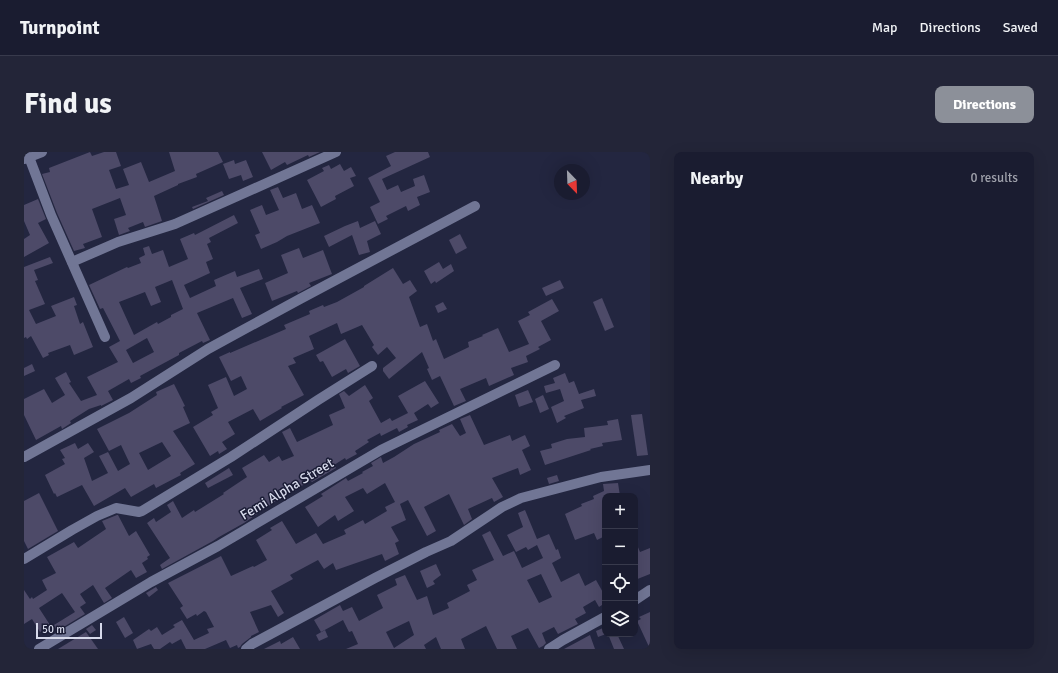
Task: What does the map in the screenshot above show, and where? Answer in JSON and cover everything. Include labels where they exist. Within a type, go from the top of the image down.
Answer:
[{"type":"street","points":[[42,152],[26,158],[105,338]]},
{"type":"street","points":[[72,262],[118,242],[175,224],[336,152]]},
{"type":"street","points":[[24,457],[131,398],[208,349],[475,206]]},
{"type":"street","name":"Femi Alpha Street","points":[[40,649],[151,582],[218,546],[381,450],[555,365]]},
{"type":"street","points":[[24,559],[97,516],[116,508],[139,512],[142,511],[230,457],[372,366]]},
{"type":"street","points":[[246,649],[252,644],[375,578],[451,541],[502,507],[521,498],[601,477],[650,470]]},
{"type":"street","points":[[638,598],[650,590]]},
{"type":"street","points":[[549,649],[602,619]]},
{"type":"building","points":[[90,152],[92,156],[104,152],[116,152],[121,166],[109,170],[116,189],[129,185],[123,169],[141,162],[149,182],[175,171],[169,152],[218,152],[223,162],[196,174],[197,177],[178,184],[154,196],[162,221],[145,227],[143,222],[128,228],[130,231],[119,235],[114,219],[126,215],[120,198],[92,209],[102,237],[83,244],[85,248],[74,251],[42,174],[50,172],[49,168]]},
{"type":"building","points":[[262,152],[320,152],[309,157],[308,155],[287,165],[285,162],[271,170]]},
{"type":"building","points":[[395,152],[428,152],[430,157],[382,179],[387,190],[398,185],[401,192],[415,186],[413,179],[424,175],[430,192],[417,197],[420,205],[408,211],[406,206],[386,216],[388,219],[378,224],[370,207],[380,202],[368,178],[391,166],[386,156]]},
{"type":"building","points":[[234,160],[235,164],[246,160],[253,177],[243,181],[241,175],[229,179],[223,164]]},
{"type":"building","points":[[340,164],[344,171],[351,167],[356,176],[350,178],[354,186],[335,196],[336,199],[321,207],[307,180],[324,171],[322,168],[329,165],[331,169]]},
{"type":"building","points":[[278,187],[283,198],[296,193],[302,209],[312,205],[320,223],[287,236],[261,249],[255,235],[260,233],[250,210],[262,205],[266,215],[279,210],[270,190]]},
{"type":"building","points":[[222,191],[224,195],[193,209],[192,207],[208,201],[206,198]]},
{"type":"building","points":[[38,199],[46,219],[38,223],[49,243],[24,257],[24,239],[30,235],[24,221],[24,205]]},
{"type":"building","points":[[234,215],[238,223],[209,238],[211,242],[207,244],[213,259],[206,262],[210,273],[184,285],[190,298],[216,286],[214,280],[235,271],[237,277],[259,269],[263,279],[240,288],[252,314],[242,318],[233,298],[197,313],[210,340],[203,343],[202,341],[179,353],[179,355],[140,376],[141,378],[131,383],[129,379],[108,391],[113,400],[101,406],[89,409],[70,421],[71,423],[62,429],[61,426],[36,440],[24,415],[24,399],[44,389],[52,403],[65,395],[55,378],[66,372],[71,382],[69,383],[81,401],[97,395],[87,377],[118,362],[109,347],[120,341],[103,308],[100,309],[89,285],[127,267],[128,268],[141,263],[139,258],[145,255],[143,248],[149,246],[152,254],[163,250],[169,267],[188,259],[180,239],[194,233],[195,235]],"holes":[[[172,280],[183,309],[158,324],[157,322],[134,335],[119,302],[145,292],[151,306],[161,302],[155,287]],[[147,338],[154,352],[133,363],[126,350]]]},
{"type":"building","points":[[358,221],[360,228],[375,221],[381,234],[367,241],[370,252],[359,255],[352,235],[329,247],[324,236]]},
{"type":"building","points":[[460,234],[467,248],[456,254],[449,240]]},
{"type":"building","points":[[299,248],[303,258],[323,250],[332,274],[309,283],[311,286],[298,293],[297,291],[272,301],[265,283],[288,273],[281,255]]},
{"type":"building","points":[[50,257],[53,263],[34,270],[38,280],[35,281],[45,304],[29,310],[36,324],[56,316],[51,306],[74,297],[77,305],[74,306],[80,324],[83,322],[93,347],[74,355],[70,345],[48,353],[49,355],[43,358],[31,336],[27,339],[26,337],[24,338],[24,267]]},
{"type":"building","points":[[439,262],[443,269],[451,264],[454,271],[436,283],[435,281],[431,284],[424,271]]},
{"type":"building","points":[[393,268],[403,284],[410,280],[417,291],[409,297],[420,327],[427,324],[433,341],[436,339],[444,359],[469,347],[468,342],[498,328],[509,352],[529,344],[518,321],[530,315],[528,312],[552,299],[559,311],[541,321],[551,340],[538,347],[540,349],[526,356],[528,362],[511,368],[514,375],[489,386],[486,378],[460,389],[466,401],[454,406],[440,376],[432,380],[427,369],[429,368],[422,352],[389,379],[383,371],[383,368],[396,358],[387,347],[378,355],[372,347],[374,345],[362,325],[341,334],[337,323],[309,336],[314,349],[293,358],[296,363],[288,366],[304,395],[281,407],[282,408],[260,421],[253,409],[228,422],[235,434],[222,442],[227,449],[219,454],[218,451],[210,456],[193,427],[213,415],[211,412],[218,408],[208,385],[226,377],[234,396],[247,389],[241,376],[231,381],[219,357],[286,329],[284,325],[310,314],[309,311],[323,305],[324,307],[337,302]]},
{"type":"building","points":[[560,280],[564,288],[546,296],[542,288]]},
{"type":"building","points":[[602,298],[614,327],[605,331],[593,302]]},
{"type":"building","points":[[443,302],[447,309],[438,313],[435,306]]},
{"type":"building","points":[[345,339],[360,366],[348,373],[346,369],[332,377],[323,361],[320,362],[316,355]]},
{"type":"building","points":[[32,364],[35,371],[24,376],[24,368]]},
{"type":"building","points":[[565,373],[569,383],[574,381],[579,394],[594,389],[596,396],[581,400],[584,408],[564,416],[566,418],[557,423],[551,407],[564,401],[560,389],[546,393],[544,386],[555,383],[553,378]]},
{"type":"building","points":[[425,381],[439,403],[431,408],[428,404],[414,413],[418,420],[407,425],[408,427],[399,432],[397,428],[381,436],[380,433],[367,440],[369,442],[355,451],[357,454],[346,460],[345,458],[334,465],[336,468],[312,482],[310,480],[296,490],[280,498],[244,523],[162,569],[160,565],[170,558],[147,523],[154,518],[156,522],[171,512],[167,505],[173,501],[182,518],[194,510],[195,512],[224,494],[223,493],[247,477],[242,468],[264,455],[269,462],[279,456],[282,461],[294,456],[282,432],[290,428],[297,442],[333,425],[329,415],[345,408],[339,394],[344,391],[349,396],[365,385],[373,398],[369,401],[381,423],[390,418],[392,421],[408,413],[398,396]]},
{"type":"building","points":[[174,384],[185,406],[183,407],[190,423],[173,431],[195,464],[180,473],[181,475],[156,488],[154,484],[131,497],[125,488],[94,506],[82,485],[57,497],[45,475],[65,464],[62,459],[65,458],[60,450],[75,443],[78,449],[88,443],[94,452],[84,458],[92,481],[108,473],[99,456],[108,452],[118,471],[130,464],[121,445],[109,451],[97,429],[129,413],[157,395],[156,392]],"holes":[[[162,442],[171,456],[148,470],[139,453]]]},
{"type":"building","points":[[528,390],[533,402],[519,407],[515,395]]},
{"type":"building","points":[[543,395],[549,409],[540,413],[535,399]]},
{"type":"building","points":[[642,414],[648,455],[637,456],[631,415]]},
{"type":"building","points":[[470,415],[484,445],[510,435],[512,441],[525,435],[530,446],[522,450],[531,470],[520,475],[518,468],[492,478],[503,497],[494,502],[492,498],[468,509],[472,519],[464,525],[449,494],[424,507],[436,531],[427,536],[408,500],[400,504],[406,520],[391,527],[399,541],[395,543],[399,554],[385,561],[382,554],[336,570],[333,563],[324,569],[318,560],[290,575],[293,579],[271,591],[284,613],[278,617],[271,605],[250,612],[259,632],[251,636],[240,647],[238,648],[237,645],[230,648],[226,640],[205,649],[186,649],[181,639],[172,644],[170,642],[160,649],[154,649],[151,644],[137,649],[133,640],[149,629],[151,631],[157,627],[162,635],[175,627],[173,625],[182,620],[194,640],[209,633],[207,629],[214,627],[204,611],[197,616],[196,614],[187,619],[180,608],[183,606],[168,583],[221,556],[231,576],[267,560],[256,540],[272,530],[270,528],[282,521],[296,544],[316,533],[323,544],[346,534],[344,530],[363,520],[365,524],[387,511],[385,507],[395,502],[385,483],[367,494],[363,488],[345,497],[354,511],[338,521],[335,515],[318,527],[305,507],[323,496],[321,494],[346,478],[348,481],[363,473],[362,472],[373,466],[371,463],[381,457],[383,463],[414,444],[440,432],[439,430],[452,424],[460,436],[466,433],[460,419]]},
{"type":"building","points":[[618,419],[622,440],[602,443],[603,446],[545,465],[540,451],[552,448],[551,444],[567,439],[585,437],[584,428],[608,425],[607,421]]},
{"type":"building","points":[[229,468],[233,475],[208,488],[205,483]]},
{"type":"building","points":[[557,475],[559,481],[549,484],[547,478]]},
{"type":"building","points":[[618,483],[620,493],[602,493],[602,538],[597,540],[594,533],[575,540],[565,514],[582,506],[581,504],[594,499],[593,496],[604,491],[603,484]]},
{"type":"building","points":[[39,493],[58,531],[28,549],[24,541],[24,501]]},
{"type":"building","points":[[525,510],[537,539],[549,534],[556,550],[558,549],[561,558],[552,563],[561,582],[579,573],[585,586],[596,580],[602,591],[602,605],[599,607],[595,600],[583,607],[586,613],[575,619],[578,624],[558,634],[554,627],[542,633],[546,643],[539,648],[528,628],[511,636],[517,649],[497,649],[486,626],[461,639],[465,649],[441,649],[436,637],[424,645],[426,649],[346,649],[358,644],[352,631],[349,632],[343,620],[321,632],[314,620],[340,605],[343,611],[352,607],[359,621],[383,608],[377,595],[397,585],[395,579],[405,575],[417,600],[427,596],[433,615],[449,608],[447,603],[470,591],[467,585],[477,580],[472,570],[494,560],[482,535],[490,531],[503,556],[514,551],[522,568],[543,558],[537,545],[528,550],[526,547],[516,552],[507,535],[523,527],[518,513]],"holes":[[[541,574],[552,597],[539,603],[527,580]],[[409,621],[414,635],[394,648],[386,632]]]},
{"type":"building","points":[[117,515],[129,536],[136,531],[150,555],[147,557],[148,559],[142,563],[147,572],[136,578],[131,570],[105,588],[112,598],[104,603],[93,585],[80,594],[86,603],[80,607],[85,614],[57,631],[54,625],[75,612],[62,593],[39,608],[50,625],[40,632],[32,619],[24,624],[24,590],[30,599],[32,597],[33,599],[47,590],[42,580],[56,573],[47,557],[74,542],[78,548],[106,529],[102,521]]},
{"type":"building","points":[[638,547],[640,552],[650,548],[650,574],[638,579]]},
{"type":"building","points":[[436,564],[441,575],[433,581],[435,584],[427,588],[420,571]]},
{"type":"building","points":[[156,587],[158,590],[149,597],[146,593]]},
{"type":"building","points":[[650,612],[650,649],[638,623],[638,620],[641,619],[639,617]]},
{"type":"building","points":[[124,617],[133,633],[125,638],[116,622]]},
{"type":"building","points":[[92,625],[96,630],[90,634],[86,629]]},
{"type":"building","points":[[602,628],[602,636],[598,637],[596,631]]},
{"type":"building","points":[[325,630],[328,637],[319,641],[316,635]]},
{"type":"building","points":[[86,632],[98,649],[58,649]]},
{"type":"building","points":[[590,635],[595,649],[564,649],[579,641]]},
{"type":"building","points":[[293,637],[300,649],[264,649],[280,641],[281,644]]},
{"type":"building","points":[[609,637],[618,637],[624,649],[614,649]]}]
